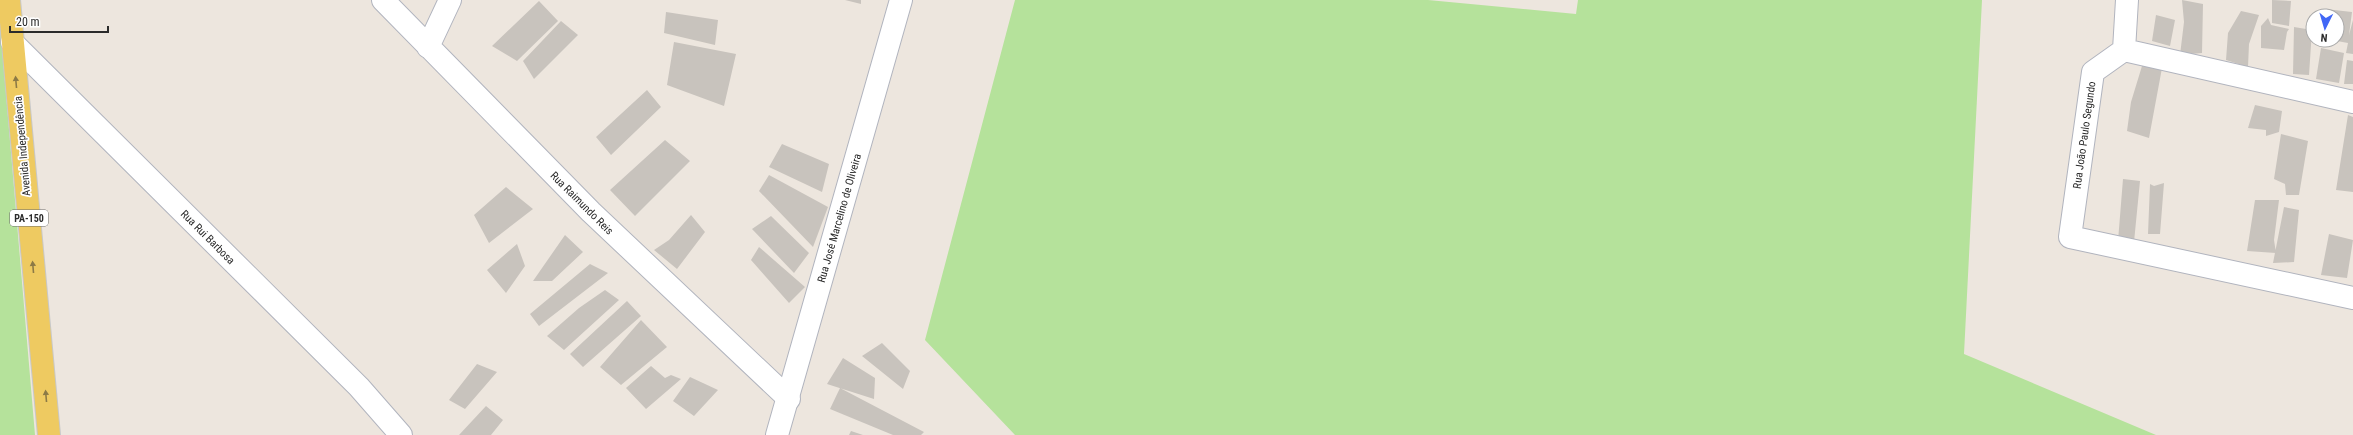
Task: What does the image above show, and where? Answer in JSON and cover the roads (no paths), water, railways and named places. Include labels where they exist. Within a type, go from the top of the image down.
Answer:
[{"type":"main road","name":"Avenida Independência","points":[[9,0],[49,435]]},
{"type":"street","name":"Rua Raimundo Reis","points":[[383,0],[590,212],[788,398]]},
{"type":"street","points":[[428,47],[450,0]]},
{"type":"street","name":"Rua José Marcelino de Oliveira","points":[[777,435],[901,0]]},
{"type":"street","points":[[2126,0],[2124,50],[2353,102]]},
{"type":"street","name":"Rua Rui Barbosa","points":[[12,42],[359,387],[401,435]]},
{"type":"street","name":"Rua João Paulo Segundo","points":[[2124,50],[2093,72],[2070,237],[2353,298]]}]
